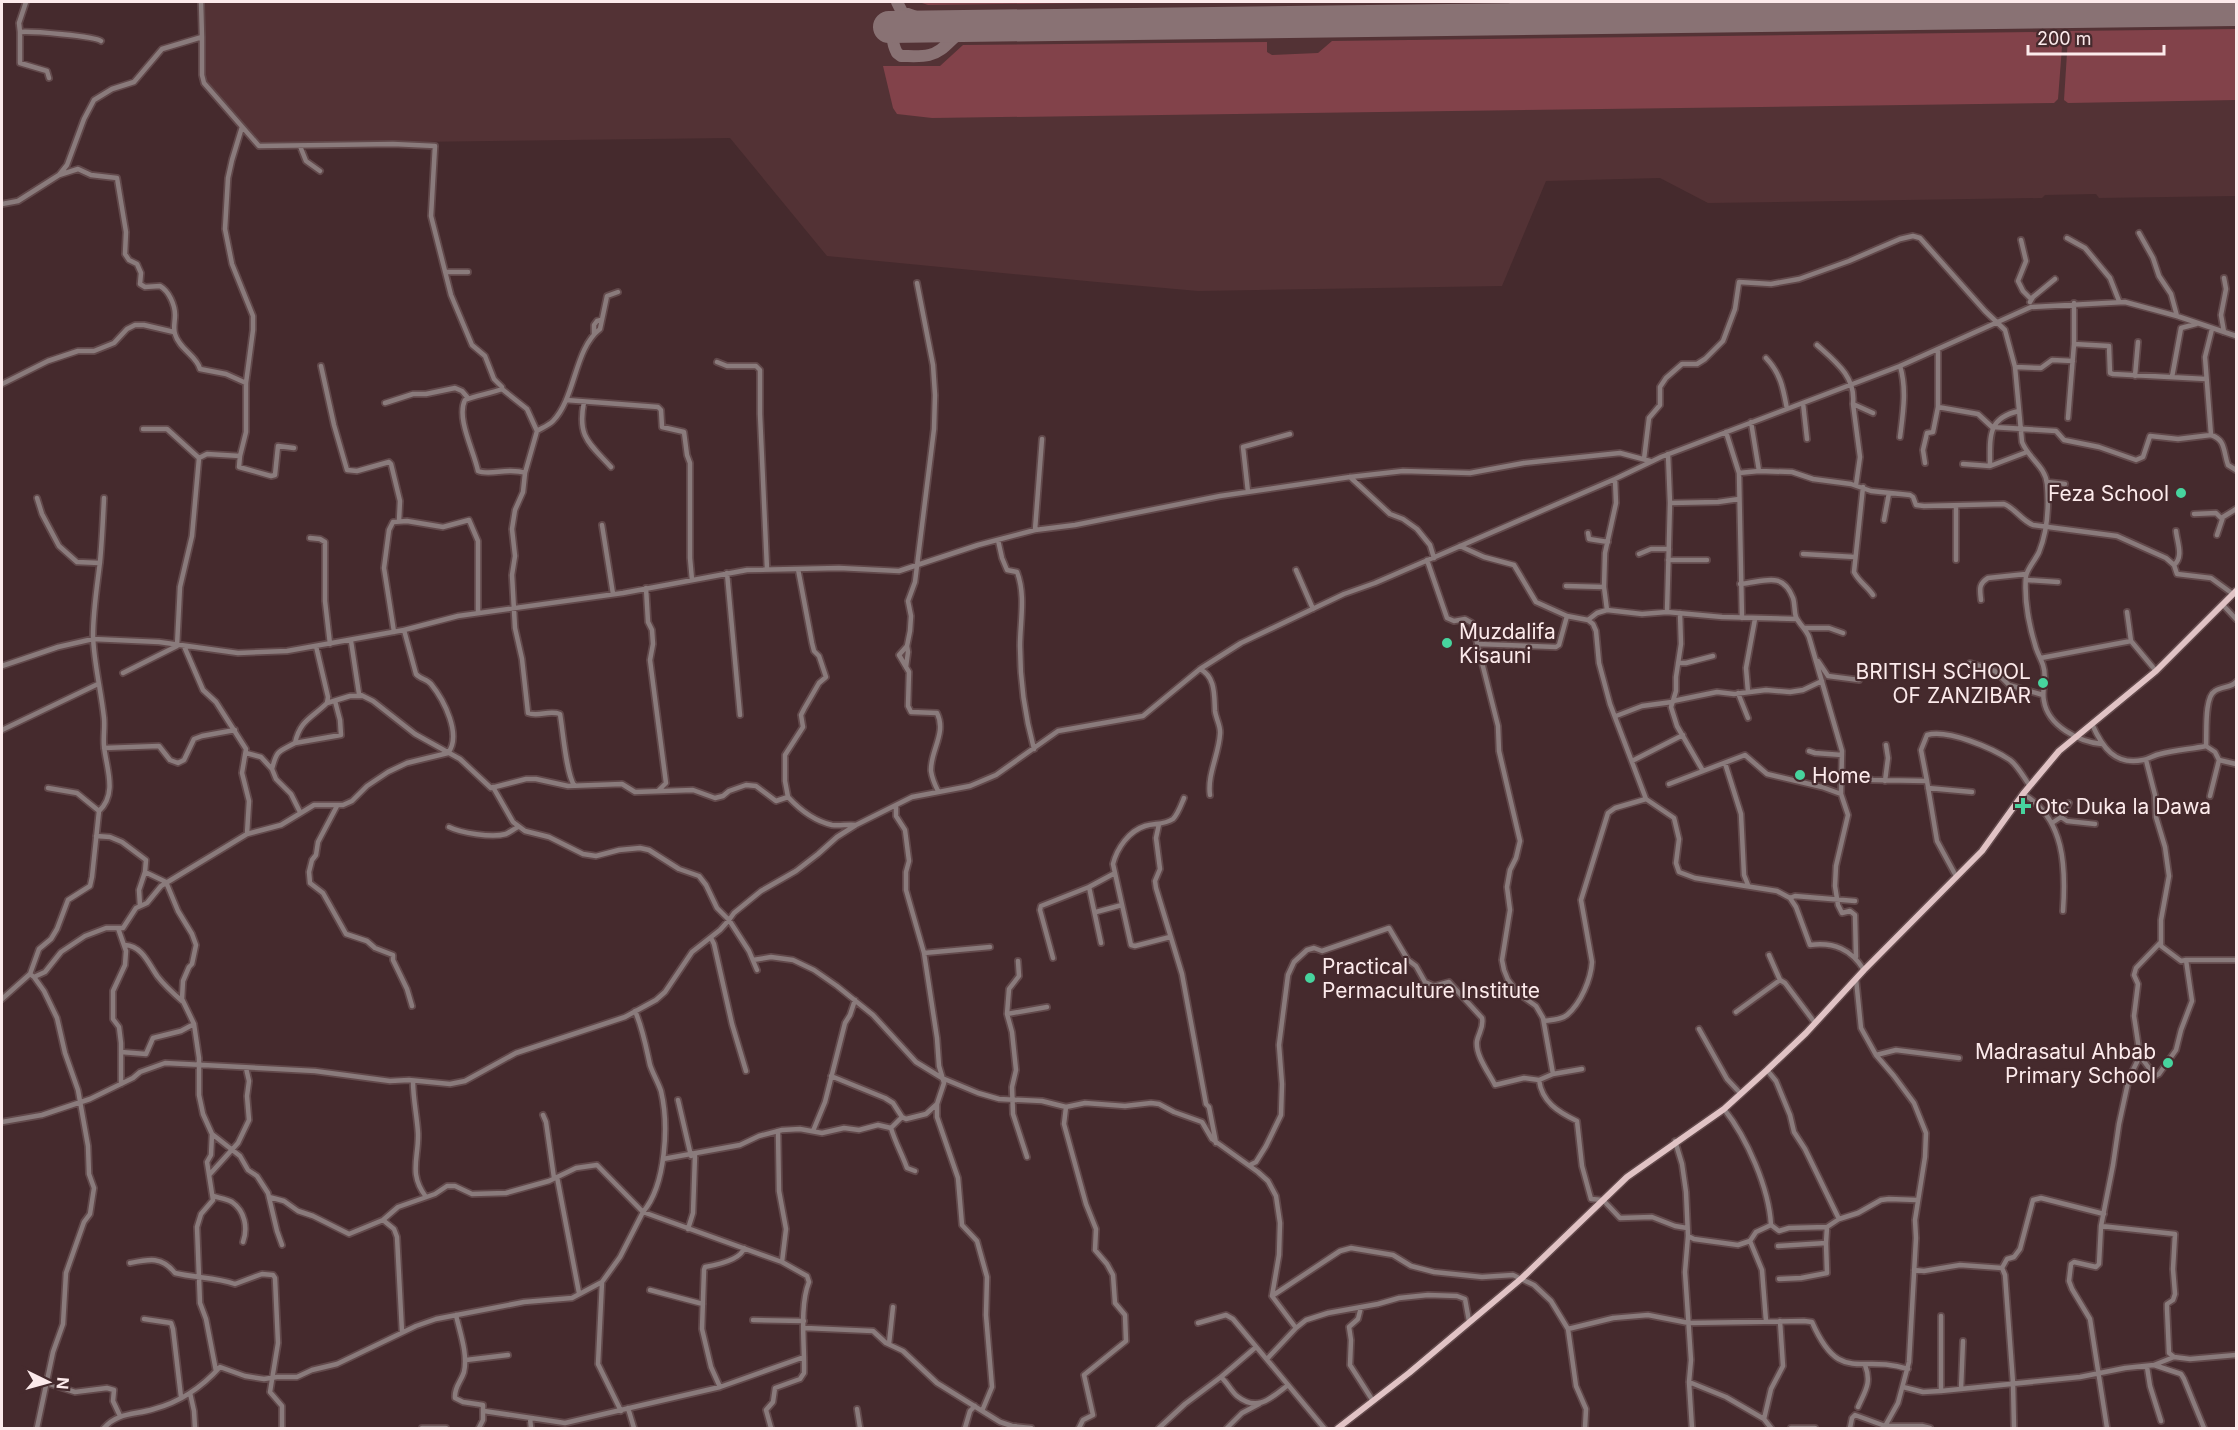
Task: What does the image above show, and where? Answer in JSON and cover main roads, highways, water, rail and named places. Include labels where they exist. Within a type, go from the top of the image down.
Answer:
[{"type":"main road","points":[[1338,1428],[1522,1278],[1627,1177],[1724,1109],[1767,1070],[1983,851],[2023,794],[2051,760],[2074,737],[2157,670],[2235,592]]},
{"type":"place","name":"Feza School","points":[[2181,493]]},
{"type":"place","name":"Muzdalifa Kisauni","points":[[1447,643]]},
{"type":"place","name":"BRITISH SCHOOL OF ZANZIBAR","points":[[2043,683]]},
{"type":"place","name":"Home","points":[[1800,775]]},
{"type":"place","name":"Otc Duka la Dawa","points":[[2023,806]]},
{"type":"place","name":"Practical Permaculture Institute","points":[[1310,978]]},
{"type":"place","name":"Madrasatul Ahbab Primary School","points":[[2168,1063]]}]
